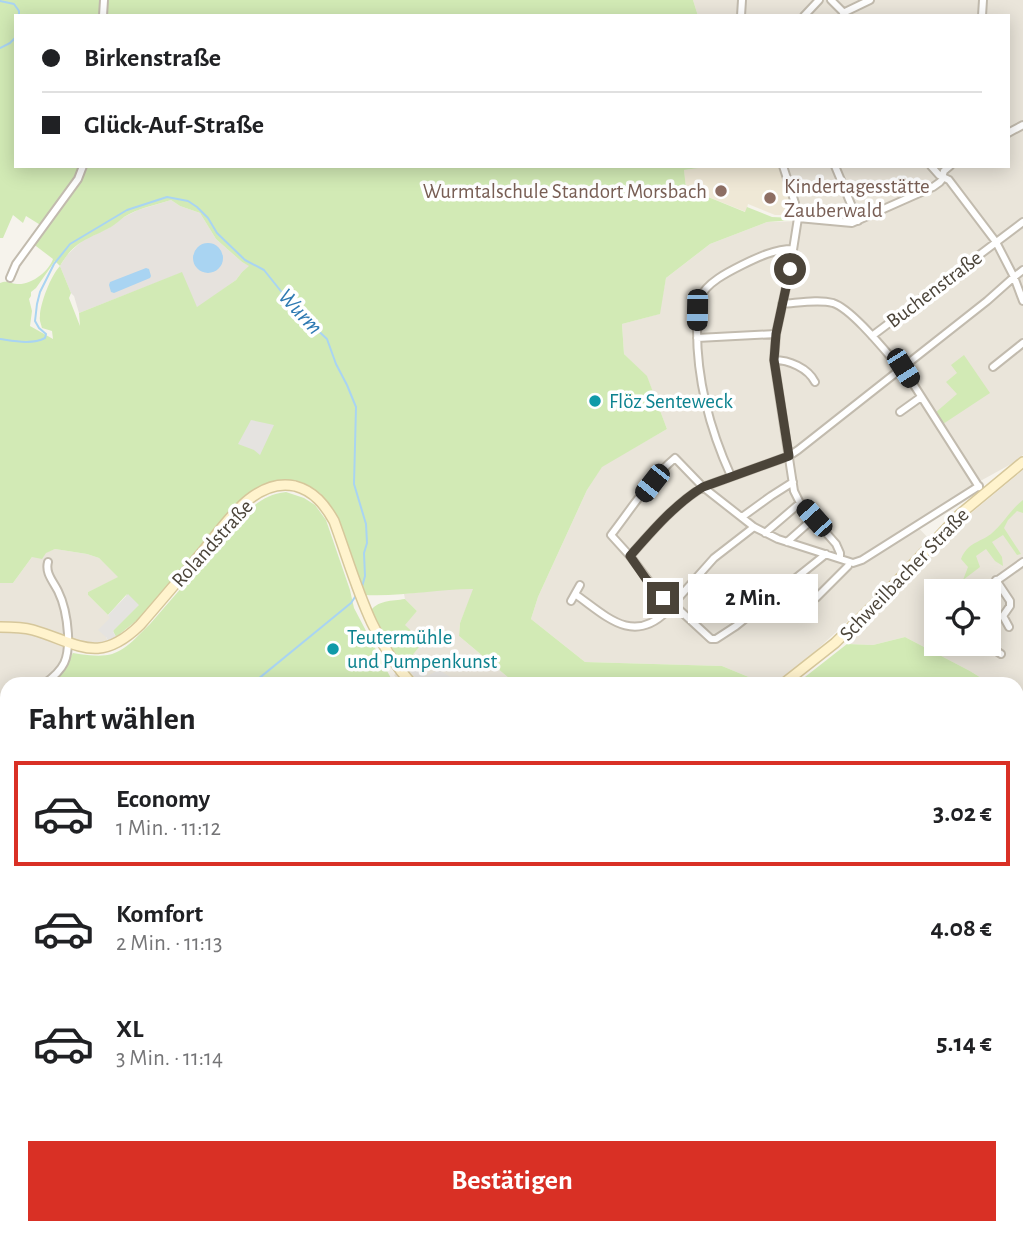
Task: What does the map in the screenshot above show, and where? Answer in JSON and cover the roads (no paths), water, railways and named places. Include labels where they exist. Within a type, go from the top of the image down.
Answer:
[{"type":"main road","name":"Schweilbacher Straße","points":[[793,677],[844,636],[981,490],[1023,461]]},
{"type":"main road","name":"Rolandstraße","points":[[0,627],[26,628],[91,649],[115,644],[132,633],[243,506],[261,491],[275,485],[288,485],[317,497],[328,510],[364,606],[386,651],[406,677]]},
{"type":"street","points":[[806,14],[819,0]]},
{"type":"street","points":[[831,0],[845,14],[854,6],[870,0]]},
{"type":"street","points":[[854,6],[857,14]]},
{"type":"street","points":[[10,278],[16,264],[78,179],[82,168]]},
{"type":"street","points":[[784,168],[798,218],[776,334],[774,360],[796,497],[836,544],[840,552],[839,558]]},
{"type":"street","points":[[836,168],[858,221]]},
{"type":"street","points":[[934,168],[949,180],[996,242],[1023,301]]},
{"type":"street","points":[[798,218],[844,223],[858,221],[933,187],[940,182],[948,168]]},
{"type":"street","name":"Buchenstraße","points":[[872,336],[1023,222]]},
{"type":"street","points":[[732,477],[722,456],[704,399],[697,338],[700,298],[716,281],[739,267],[778,250],[793,249]]},
{"type":"street","points":[[630,556],[693,493],[789,456],[819,435],[1023,270]]},
{"type":"street","points":[[782,304],[822,302],[845,309],[902,368],[981,490]]},
{"type":"street","points":[[697,338],[776,334]]},
{"type":"street","points":[[993,367],[1023,343]]},
{"type":"street","points":[[774,360],[792,363],[812,376],[815,382]]},
{"type":"street","points":[[900,412],[921,397]]},
{"type":"street","points":[[826,554],[736,626],[716,639],[711,639],[663,598],[611,536],[675,458],[703,487],[754,527],[787,542],[826,554],[839,558],[849,562]]},
{"type":"street","points":[[742,517],[793,482]]},
{"type":"street","name":"Schweilbacher Straße","points":[[816,598],[849,562],[862,561],[981,490]]},
{"type":"street","points":[[765,533],[800,503]]},
{"type":"street","points":[[787,542],[814,518]]},
{"type":"street","points":[[575,594],[609,619],[624,626],[650,624],[659,619],[714,558],[754,527]]},
{"type":"street","points":[[48,562],[47,570],[65,611],[69,643],[68,656],[60,671],[53,677]]},
{"type":"street","points":[[998,579],[1023,562]]},
{"type":"street","points":[[571,601],[580,585]]},
{"type":"street","points":[[1001,588],[1010,601],[1010,606],[1003,616],[1009,627]]},
{"type":"water","points":[[208,243],[219,247],[223,258],[219,269],[208,273],[197,269],[193,258],[197,247]]},
{"type":"water","points":[[149,269],[150,278],[111,292],[110,282]]},
{"type":"waterway","name":"Wurm","points":[[0,1],[14,4],[19,14]]},
{"type":"waterway","name":"Wurm","points":[[0,48],[14,39]]},
{"type":"waterway","name":"Wurm","points":[[0,339],[29,342],[45,338],[46,334],[35,321],[40,292],[54,264],[70,244],[127,210],[167,197],[188,201],[197,207],[217,233],[245,260],[264,270],[296,310],[327,339],[347,385],[356,407],[354,484],[366,524],[365,576],[362,587]]},
{"type":"waterway","name":"Wurm","points":[[261,677],[351,603],[357,594]]},
{"type":"place","name":"Wurmtalschule Standort Morsbach","points":[[721,191]]},
{"type":"place","name":"Kindertagesstätte Zauberwald","points":[[770,198]]},
{"type":"place","name":"Flöz Senteweck","points":[[595,401]]},
{"type":"place","name":"Teutermühle und Pumpenkunst","points":[[333,649]]}]
